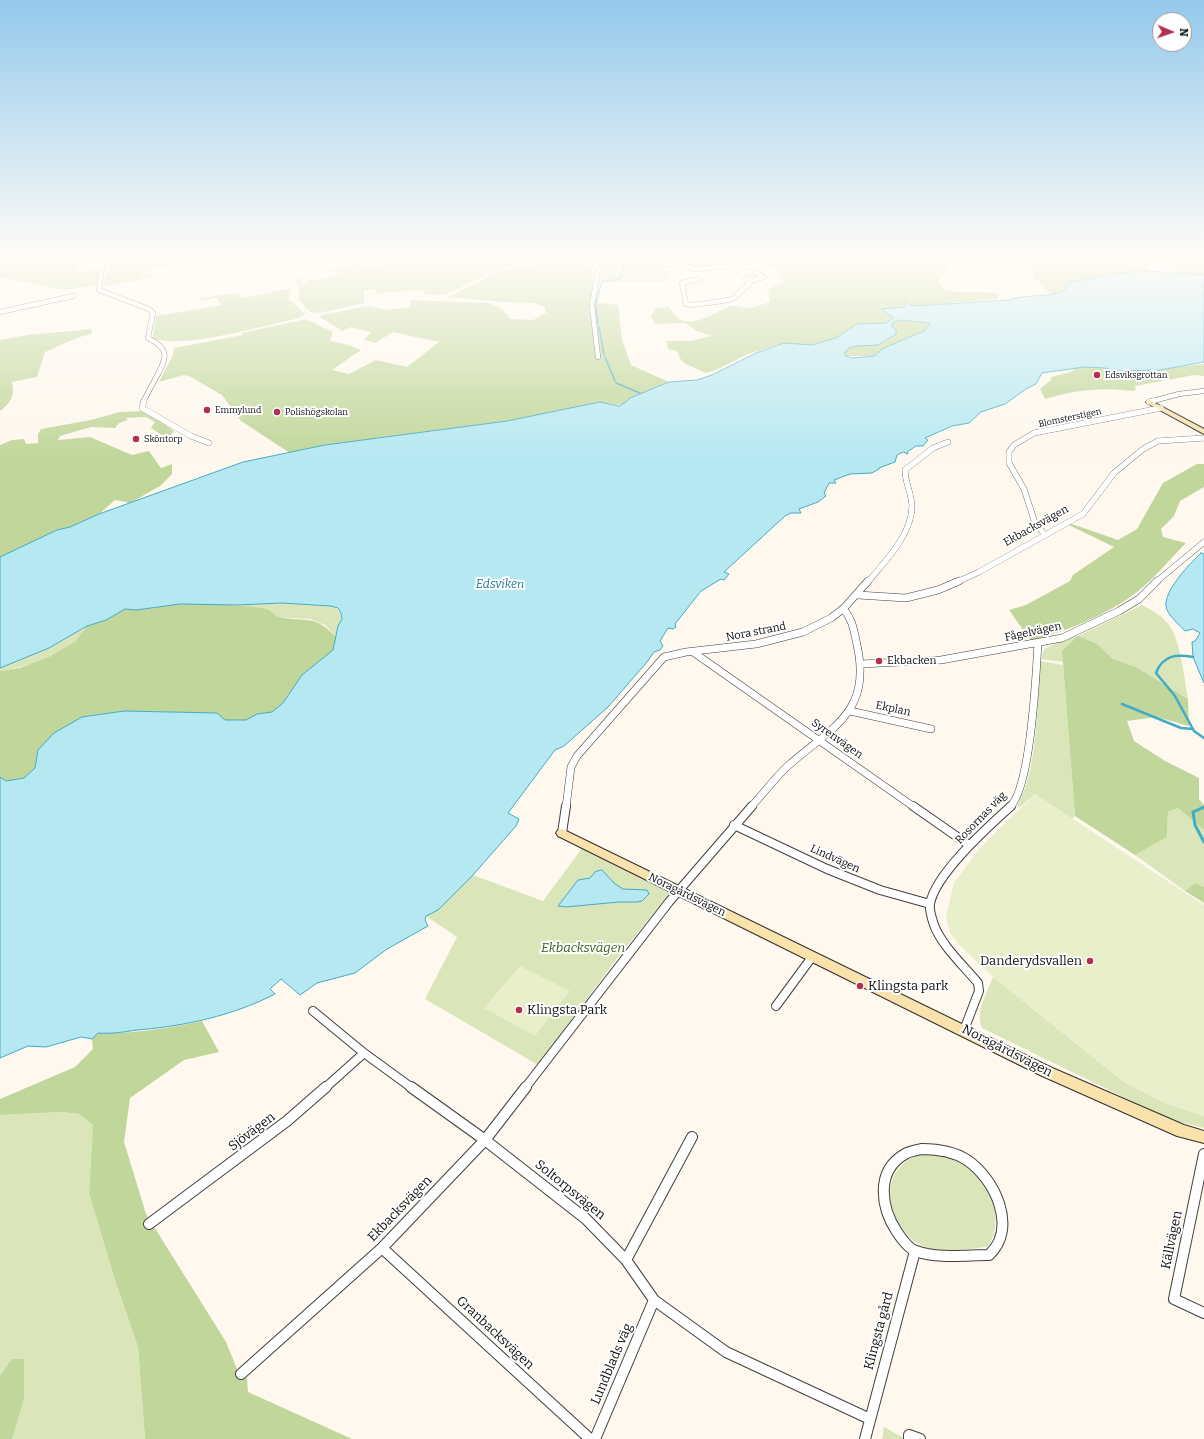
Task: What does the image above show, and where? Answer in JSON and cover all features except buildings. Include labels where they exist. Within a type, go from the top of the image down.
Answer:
[{"type":"street","points":[[151,325],[148,338],[157,342],[166,358],[142,404],[142,408],[161,417],[179,431],[192,438],[209,443]]},
{"type":"street","points":[[594,325],[598,357]]},
{"type":"street","points":[[1149,402],[1179,394],[1204,391]]},
{"type":"street","points":[[1149,402],[1204,432]]},
{"type":"street","name":"Blomsterstigen","points":[[1045,535],[1039,531],[1034,522],[1026,502],[1025,490],[1010,464],[1008,458],[1011,449],[1021,440],[1034,433],[1161,408]]},
{"type":"street","name":"Ekbacksvägen","points":[[858,595],[906,598],[938,590],[979,572],[1083,514],[1094,496],[1114,473],[1143,448],[1158,441],[1204,438]]},
{"type":"street","name":"Nora strand","points":[[562,833],[571,767],[577,756],[664,657],[678,653],[761,643],[783,638],[816,625],[842,609],[858,595],[886,560],[906,529],[911,512],[905,470],[938,444],[948,442]]},
{"type":"street","name":"Fågelvägen","points":[[861,664],[941,660],[1062,638],[1119,612],[1139,599],[1162,576],[1204,542]]},
{"type":"street","name":"Ekbacksvägen","points":[[241,1374],[382,1248],[485,1140],[678,891],[734,825],[789,765],[838,725],[850,711],[857,694],[861,664],[850,616],[842,609]]},
{"type":"street","name":"Rosornas väg","points":[[930,904],[940,883],[969,845],[1015,802],[1025,770],[1033,708],[1038,643]]},
{"type":"street","name":"Syrenvägen","points":[[693,652],[969,845]]},
{"type":"street","name":"Ekplan","points":[[850,711],[931,729]]},
{"type":"street","name":"Lindvägen","points":[[734,825],[834,872],[880,890],[930,904]]},
{"type":"street","name":"Noragårdsvägen","points":[[562,833],[1052,1074],[1182,1131],[1204,1137]]},
{"type":"street","points":[[930,904],[934,924],[940,937],[978,983],[979,991],[964,1030]]},
{"type":"street","points":[[776,1006],[812,957]]},
{"type":"street","name":"Soltorpsvägen","points":[[313,1011],[364,1052],[485,1140],[586,1219],[626,1260],[654,1300],[726,1352],[870,1419]]},
{"type":"street","name":"Sjövägen","points":[[149,1224],[288,1122],[364,1052]]},
{"type":"street","points":[[626,1260],[692,1137]]},
{"type":"street","points":[[935,1149],[964,1158],[981,1170],[990,1180],[999,1199],[1003,1236],[1000,1247],[989,1256],[939,1255],[915,1251],[894,1230],[887,1216],[883,1202],[882,1189],[886,1175],[899,1158],[907,1153],[935,1149]]},
{"type":"street","name":"Källvägen","points":[[1204,1154],[1174,1299],[1204,1314]]},
{"type":"street","name":"Granbacksvägen","points":[[382,1248],[590,1439]]},
{"type":"street","name":"Klingsta gård","points":[[865,1439],[915,1251]]},
{"type":"street","name":"Lundblads väg","points":[[595,1439],[654,1300]]},
{"type":"green space","points":[[155,325],[270,325],[203,339],[166,341],[153,338]]},
{"type":"green space","points":[[278,325],[319,325],[333,332],[330,341],[349,345],[361,350],[332,370],[349,374],[376,360],[407,367],[439,342],[393,332],[375,343],[364,340],[371,332],[351,327],[342,331],[333,325],[620,325],[622,340],[631,365],[669,382],[630,398],[620,404],[608,403],[507,421],[325,445],[290,453],[241,421],[222,395],[191,377],[184,375],[159,382],[173,355],[174,348],[243,335],[242,333]]},
{"type":"green space","points":[[688,325],[855,325],[836,338],[812,345],[780,344],[748,354],[716,370],[706,373],[686,364],[681,360],[677,351],[668,349],[667,341],[690,341],[712,336],[697,331]]},
{"type":"green space","points":[[892,325],[929,325],[924,331],[884,348],[874,356],[845,356],[845,352],[849,348],[856,346],[878,345],[892,337]]},
{"type":"green space","points":[[92,329],[91,334],[73,339],[45,352],[37,377],[12,382],[13,391],[11,398],[7,405],[0,411],[0,340],[28,335]]},
{"type":"green space","points":[[1204,364],[1204,376],[1194,375],[1135,386],[1136,390],[1132,391],[1098,389],[1067,393],[1045,399],[1040,389],[1051,380],[1051,377],[1071,372],[1076,368],[1084,367],[1105,368],[1115,371],[1145,371]]},
{"type":"green space","points":[[145,411],[174,431],[168,439],[151,428],[155,422],[146,417],[125,418],[128,420],[119,423],[115,428],[91,427],[60,436],[58,440],[90,437],[132,455],[149,451],[161,468],[172,464],[172,474],[160,486],[130,503],[115,500],[99,514],[70,527],[57,530],[0,557],[0,445],[12,440],[24,439],[26,444],[38,443],[38,434],[41,429],[91,420],[120,412]]},
{"type":"green space","points":[[1197,464],[1204,464],[1204,487],[1180,501],[1174,516],[1161,529],[1163,537],[1186,543],[1150,580],[1134,594],[1115,607],[1080,624],[1031,641],[1009,610],[1026,605],[1070,581],[1073,575],[1114,547],[1069,525],[1072,524],[1118,540],[1137,529],[1163,483]]},
{"type":"green space","points":[[282,603],[331,606],[336,609],[341,615],[337,638],[325,625],[310,619],[277,617],[268,610],[236,605]]},
{"type":"green space","points":[[180,604],[234,605],[266,609],[279,617],[316,622],[329,630],[337,638],[333,650],[302,675],[284,703],[272,712],[257,714],[246,720],[225,720],[217,713],[124,711],[82,717],[38,750],[35,768],[24,778],[6,781],[0,777],[0,671],[20,668],[49,657],[76,641],[87,626],[106,620],[125,609],[136,610]]},
{"type":"green space","points":[[1142,605],[1160,616],[1173,631],[1182,660],[1188,699],[1136,667],[1113,659],[1097,644],[1062,651],[1063,662],[1041,659],[1044,649],[1069,637],[1078,636]]},
{"type":"green space","points":[[87,626],[76,641],[59,653],[40,661],[0,671],[0,668],[49,648]]},
{"type":"green space","points":[[1078,636],[1097,644],[1113,659],[1136,667],[1188,699],[1189,726],[1157,717],[1127,721],[1134,741],[1165,761],[1199,778],[1199,799],[1204,805],[1204,830],[1178,808],[1168,812],[1167,837],[1135,855],[1075,816],[1062,651]]},
{"type":"green space","points":[[1040,661],[1063,665],[1075,816],[1072,819],[1035,794],[1020,807],[1017,806],[1024,791],[1033,756]]},
{"type":"green space","name":"Danderydsvallen","points":[[1035,794],[1204,905],[1204,1116],[1169,1104],[1124,1082],[993,977],[959,945],[949,931],[946,916],[954,883],[980,848]]},
{"type":"green space","points":[[1178,808],[1204,830],[1204,887],[1195,883],[1185,891],[1135,855],[1167,837],[1168,812]]},
{"type":"green space","points":[[583,847],[665,887],[669,894],[615,961],[538,1065],[425,999],[457,937],[426,916],[438,910],[473,875],[543,901]]},
{"type":"green space","points":[[1195,883],[1204,887],[1204,903],[1185,891]]},
{"type":"green space","points":[[520,966],[570,991],[535,1036],[484,1008]]},
{"type":"green space","points":[[993,977],[1124,1082],[1168,1104],[1204,1116],[1204,1128],[1180,1122],[1152,1111],[982,1028],[980,1022],[981,1009]]},
{"type":"green space","points":[[202,1021],[219,1052],[184,1060],[130,1098],[124,1142],[146,1214],[226,1342],[237,1369],[247,1379],[248,1392],[352,1439],[145,1439],[138,1347],[114,1277],[89,1193],[93,1125],[79,1114],[62,1112],[0,1115],[0,1099],[75,1067],[93,1049],[92,1039],[98,1033],[124,1033],[150,1030]]},
{"type":"green space","points":[[62,1112],[79,1114],[93,1125],[89,1193],[114,1277],[138,1347],[145,1439],[0,1439],[0,1115]]},
{"type":"green space","points":[[924,1153],[945,1155],[961,1162],[981,1181],[989,1193],[994,1205],[996,1219],[994,1232],[989,1246],[974,1249],[954,1250],[926,1248],[908,1235],[899,1223],[893,1210],[890,1196],[892,1182],[898,1170],[908,1160]]},
{"type":"green space","points":[[12,1359],[24,1359],[24,1398],[12,1439],[0,1439],[0,1376]]},
{"type":"green space","points":[[884,1427],[904,1438],[904,1439],[882,1439]]},
{"type":"water","name":"Edsviken","points":[[855,325],[892,325],[892,327],[896,329],[896,334],[878,345],[856,346],[849,348],[845,352],[845,356],[853,358],[874,356],[884,348],[924,331],[929,325],[1204,325],[1204,362],[1160,370],[1115,371],[1105,368],[1084,367],[1042,373],[1036,384],[1026,389],[1005,404],[981,412],[969,423],[952,426],[925,438],[928,440],[923,446],[916,446],[907,452],[908,454],[903,452],[897,455],[895,462],[879,468],[872,473],[850,474],[834,480],[836,483],[829,483],[824,493],[826,496],[818,502],[799,509],[801,513],[791,513],[785,516],[724,572],[729,574],[724,580],[721,579],[701,591],[675,624],[676,627],[673,629],[668,628],[660,641],[663,646],[660,650],[654,652],[608,707],[564,746],[555,750],[508,813],[519,819],[516,826],[473,875],[438,910],[426,916],[425,920],[428,926],[387,949],[355,973],[317,983],[300,995],[281,979],[270,989],[275,994],[259,1002],[208,1019],[173,1026],[118,1033],[98,1033],[92,1039],[81,1037],[46,1047],[28,1046],[0,1058],[0,777],[6,781],[24,778],[35,768],[38,750],[54,733],[82,717],[124,711],[217,713],[225,720],[246,720],[257,714],[272,712],[283,703],[302,675],[333,650],[338,626],[342,619],[338,608],[331,606],[282,603],[236,605],[180,604],[136,610],[125,609],[106,620],[87,626],[49,648],[0,668],[0,557],[57,530],[70,527],[99,514],[243,462],[325,445],[507,421],[600,402],[619,406],[630,398],[669,382],[697,380],[712,375],[756,353],[784,343],[812,345],[836,338]]},
{"type":"water","points":[[1201,553],[1204,554],[1204,683],[1193,657],[1192,642],[1195,641],[1200,633],[1193,629],[1185,631],[1171,616],[1166,606],[1166,600],[1169,593],[1178,578]]},
{"type":"water","points":[[602,870],[614,883],[623,889],[647,890],[649,894],[642,901],[637,902],[619,902],[566,907],[558,906],[578,880],[590,878],[595,872]]},
{"type":"waterway","points":[[599,327],[604,355]]},
{"type":"waterway","points":[[605,357],[615,381]]},
{"type":"waterway","points":[[616,383],[640,393]]},
{"type":"waterway","points":[[1193,657],[1176,656],[1166,659],[1162,662],[1156,673],[1175,696],[1193,729]]},
{"type":"waterway","points":[[1122,704],[1181,728],[1193,729]]},
{"type":"waterway","points":[[1193,729],[1204,738]]},
{"type":"waterway","points":[[1204,807],[1193,812],[1195,825],[1204,842]]},
{"type":"place","name":"Edsviksgrottan","points":[[1097,375]]},
{"type":"place","name":"Emmylund","points":[[207,410]]},
{"type":"place","name":"Polishögskolan","points":[[277,412]]},
{"type":"place","name":"Sköntorp","points":[[136,439]]},
{"type":"place","name":"Ekbacken","points":[[879,661]]},
{"type":"place","name":"Danderydsvallen","points":[[1090,961]]},
{"type":"place","name":"Klingsta park","points":[[860,986]]},
{"type":"place","name":"Klingsta Park","points":[[519,1010]]}]
